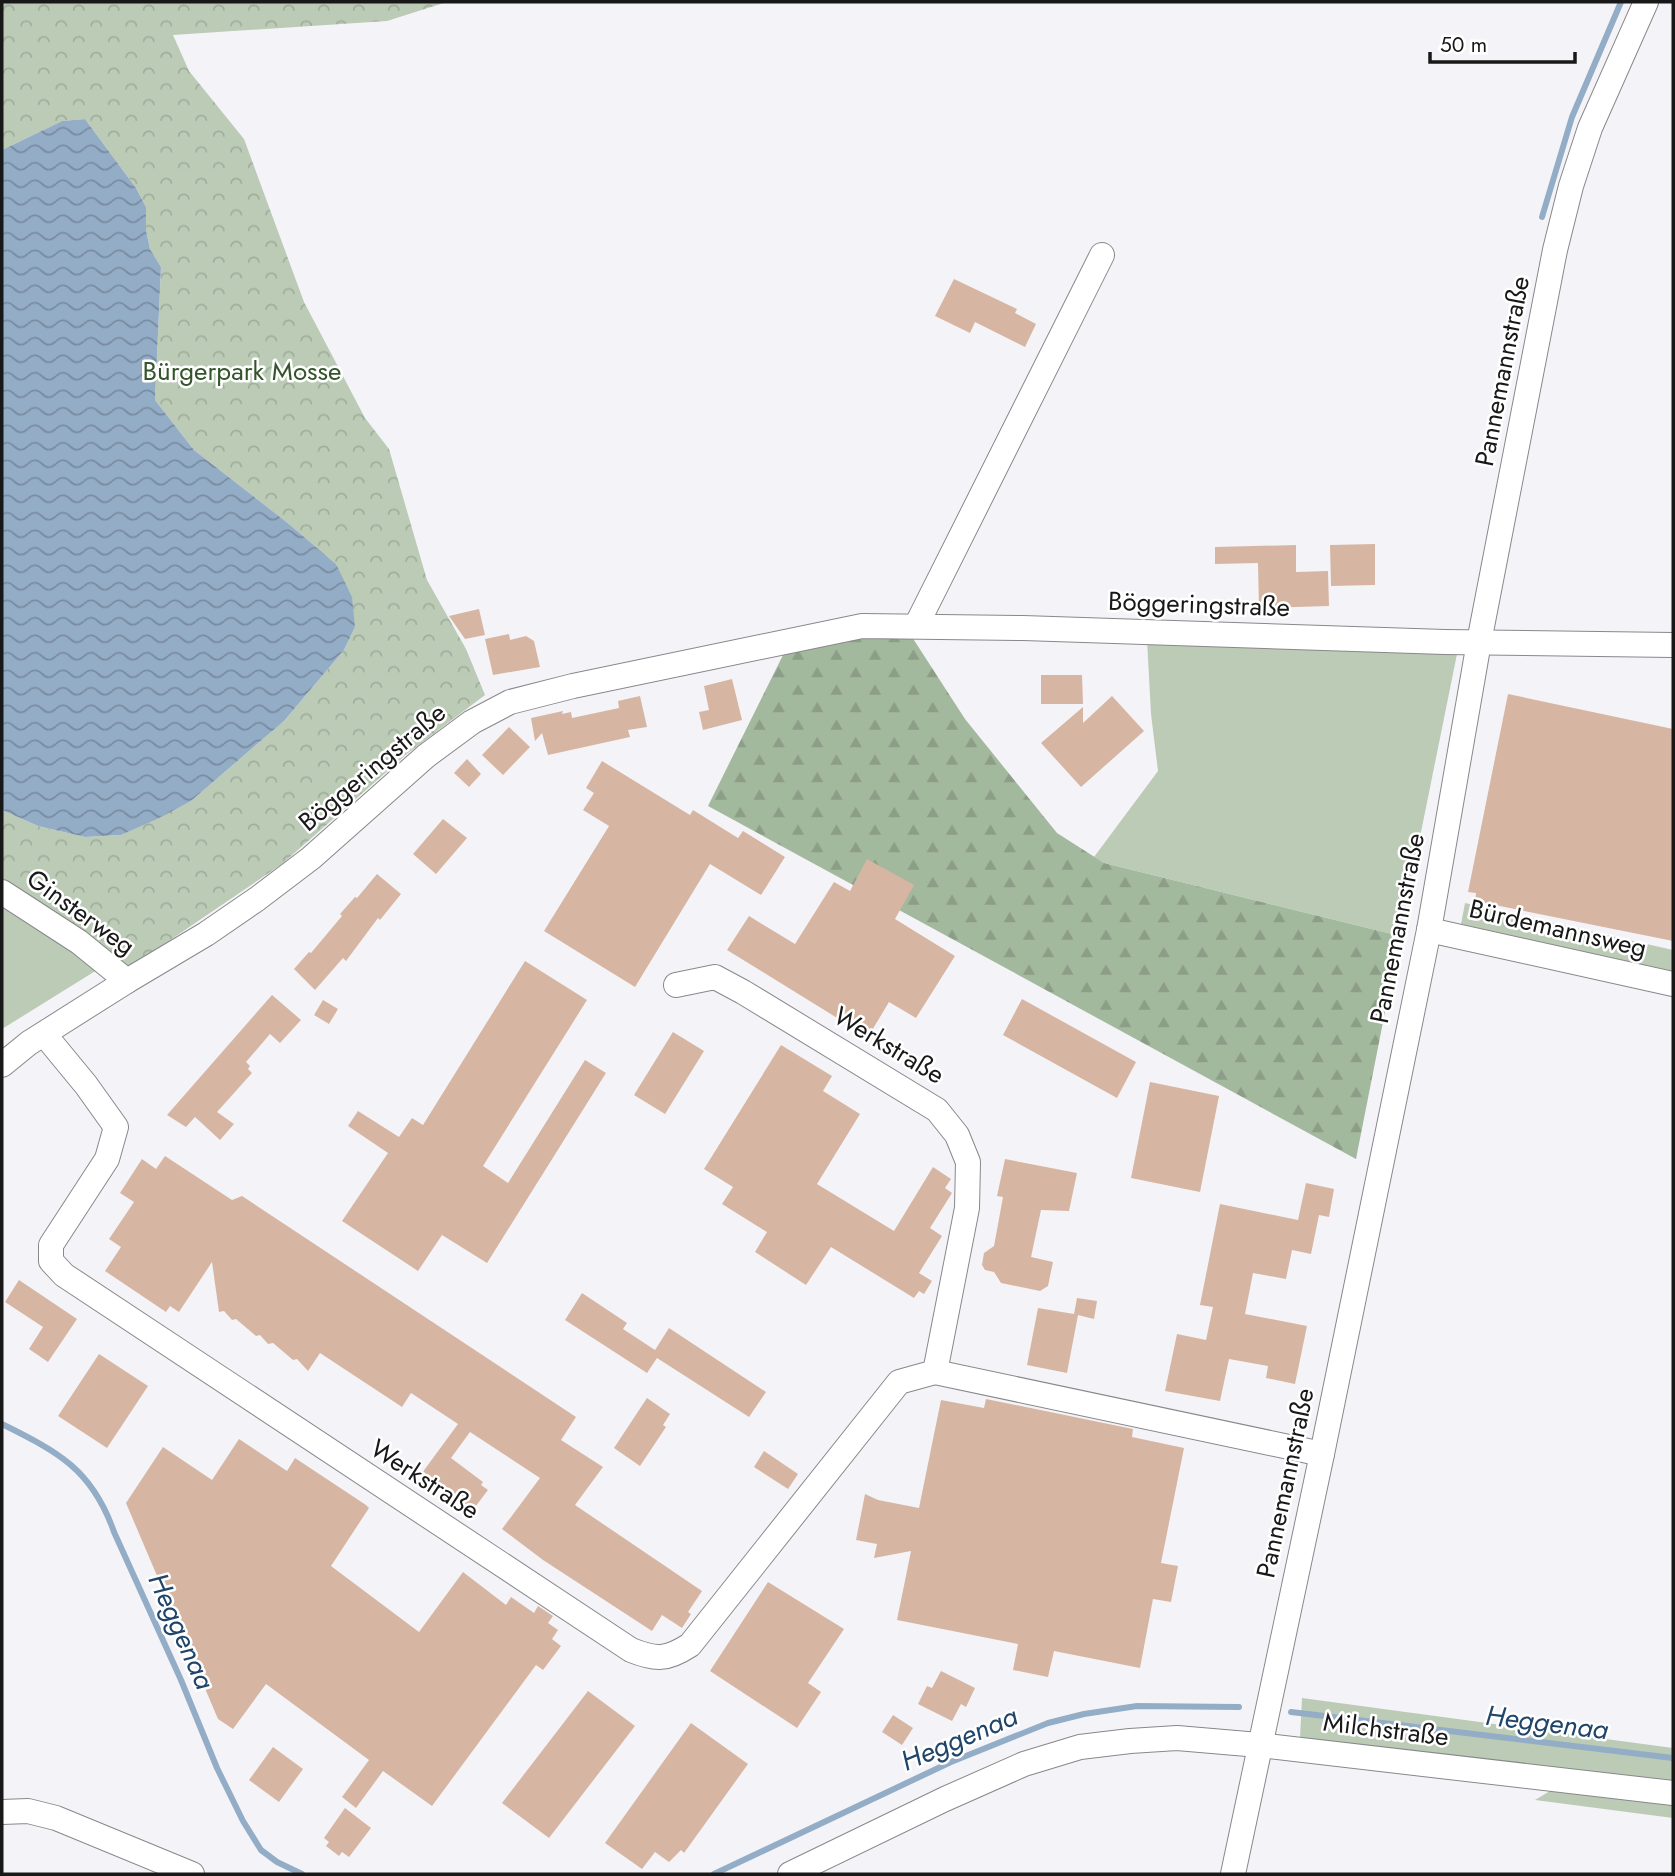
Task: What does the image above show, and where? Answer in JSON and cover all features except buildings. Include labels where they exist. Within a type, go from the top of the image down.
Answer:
[{"type":"street","name":"Pannemannstraße","points":[[1233,1874],[1429,930],[1479,642],[1555,250],[1571,186],[1590,128],[1646,2]]},
{"type":"street","points":[[916,626],[1102,255]]},
{"type":"street","name":"Böggeringstraße","points":[[2,1065],[44,1034],[206,934],[257,899],[311,858],[426,756],[472,722],[510,702],[573,686],[862,626],[1673,645]]},
{"type":"street","name":"Ginsterweg","points":[[2,892],[79,942],[127,981]]},
{"type":"street","name":"Bürdemannsweg","points":[[1429,930],[1673,984]]},
{"type":"street","name":"Werkstraße","points":[[676,985],[715,977],[734,987],[937,1110],[957,1135],[968,1162],[967,1208],[935,1372]]},
{"type":"street","name":"Werkstraße","points":[[44,1034],[116,1127],[107,1158],[51,1245],[51,1261],[64,1275],[631,1650],[648,1656],[664,1658],[690,1646],[899,1382],[935,1372],[1322,1454]]},
{"type":"street","name":"Milchstraße","points":[[790,1874],[1024,1764],[1080,1747],[1130,1741],[1177,1738],[1259,1745],[1673,1793]]},
{"type":"street","points":[[2,1812],[28,1811],[56,1818],[192,1874]]},
{"type":"green space","name":"Bürgerpark Mosse","points":[[2,2],[447,2],[387,21],[173,35],[189,71],[244,139],[304,302],[365,418],[389,449],[427,580],[466,649],[485,695],[408,753],[282,864],[129,968],[2,883],[2,810],[38,826],[85,837],[121,835],[191,801],[284,721],[344,650],[355,627],[336,564],[194,450],[155,400],[161,267],[150,249],[146,230],[146,207],[136,188],[85,119],[62,121],[2,150]]},
{"type":"green space","points":[[884,633],[912,637],[965,719],[1057,833],[1104,863],[1400,936],[1356,1159],[708,806],[786,649]]},
{"type":"green space","points":[[1147,640],[1251,647],[1457,654],[1400,936],[1104,863],[1094,857],[1158,771],[1151,714]]},
{"type":"green space","points":[[2,902],[97,970],[2,1029]]},
{"type":"green space","points":[[1465,903],[1673,950],[1673,973],[1461,924]]},
{"type":"green space","points":[[1302,1698],[1673,1748],[1673,1782],[1300,1738]]},
{"type":"green space","points":[[1555,1788],[1673,1800],[1673,1818],[1535,1800]]},
{"type":"water","points":[[85,119],[136,188],[146,207],[146,230],[150,249],[161,267],[155,400],[194,450],[336,564],[352,597],[355,627],[344,650],[284,721],[191,801],[121,835],[85,837],[38,826],[2,810],[2,150],[62,121]]},
{"type":"waterway","points":[[1542,217],[1572,117],[1621,2]]},
{"type":"waterway","name":"Heggenaa","points":[[2,1424],[56,1454],[71,1465],[95,1492],[243,1821],[261,1850],[277,1862],[302,1874]]},
{"type":"waterway","name":"Heggenaa","points":[[714,1874],[951,1762],[1048,1723],[1137,1706],[1239,1707]]},
{"type":"waterway","name":"Heggenaa","points":[[1291,1712],[1673,1758]]}]
